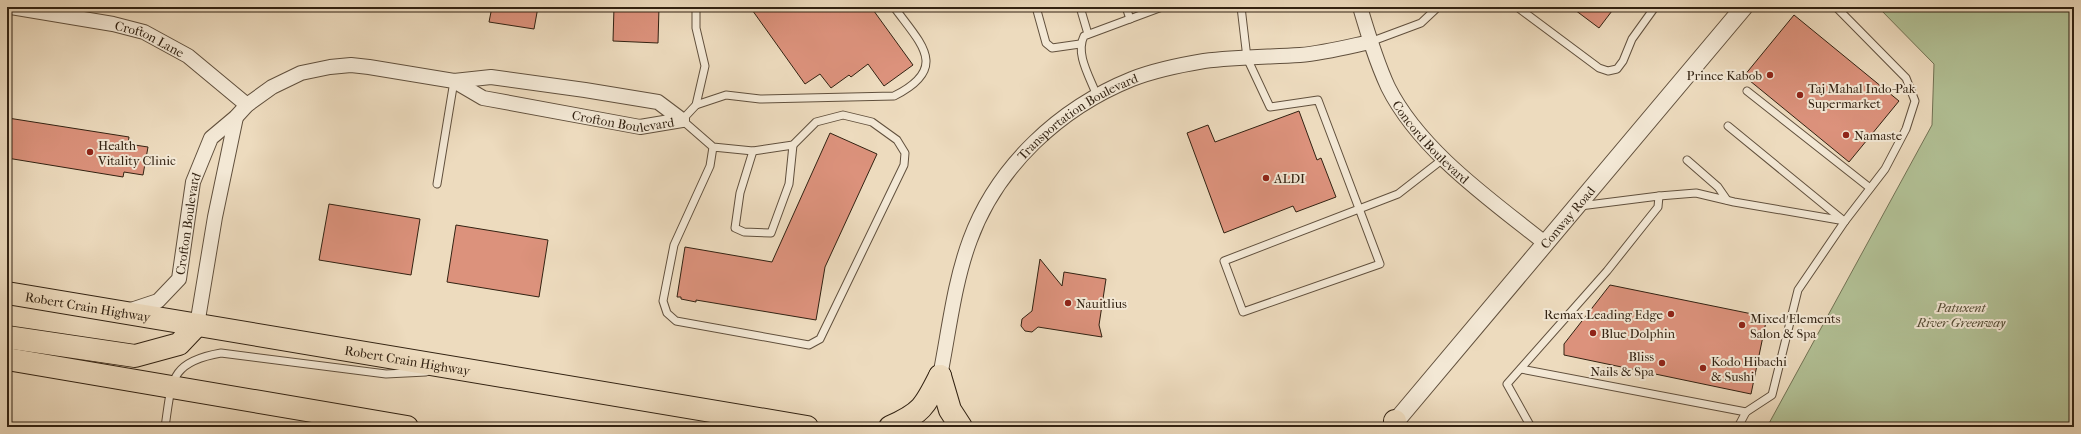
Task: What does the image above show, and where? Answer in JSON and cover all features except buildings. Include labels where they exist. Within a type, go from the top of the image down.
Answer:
[{"type":"highway","name":"Robert Crain Highway","points":[[7,293],[807,427]]},
{"type":"highway","points":[[7,337],[135,356],[179,344],[197,325]]},
{"type":"highway","points":[[7,359],[408,427]]},
{"type":"highway","points":[[890,427],[910,418],[920,411],[928,401],[940,376]]},
{"type":"highway","points":[[940,376],[950,410],[961,427]]},
{"type":"street","name":"Crofton Lane","points":[[11,7],[33,9],[113,24],[144,32],[188,56],[247,105]]},
{"type":"street","name":"Concord Boulevard","points":[[1360,7],[1370,42],[1389,88],[1413,125],[1443,159],[1462,177],[1546,244]]},
{"type":"street","name":"Conway Road","points":[[1394,425],[1744,7]]},
{"type":"street","name":"Transportation Boulevard","points":[[940,376],[959,278],[970,240],[986,205],[1003,179],[1029,147],[1053,125],[1097,96],[1133,78],[1173,67],[1206,61],[1308,54],[1370,42]]},
{"type":"street","name":"Crofton Boulevard","points":[[124,313],[158,300],[178,279],[193,182],[211,138],[236,117],[247,105],[272,87],[301,73],[330,67],[369,67],[454,81],[491,77],[658,102],[682,120]]},
{"type":"street","name":"Crofton Boulevard","points":[[454,81],[483,98],[640,127],[682,120]]},
{"type":"street","name":"Crofton Boulevard","points":[[197,325],[215,217],[236,117]]},
{"type":"lane","points":[[696,7],[696,28],[705,66],[696,105]]},
{"type":"lane","points":[[713,148],[710,166],[674,245],[663,300],[667,313],[676,321],[810,345],[820,339],[904,165],[906,153],[897,140],[872,122],[843,115],[816,122],[793,145],[753,151],[713,148],[682,120],[696,105],[726,95],[760,99],[894,96],[908,89],[923,74],[927,60],[923,47],[894,7]]},
{"type":"lane","points":[[1036,7],[1046,43],[1052,48],[1080,44]]},
{"type":"lane","points":[[1080,7],[1088,34]]},
{"type":"lane","points":[[1126,7],[1130,19]]},
{"type":"lane","points":[[1097,96],[1082,56],[1080,44],[1084,36],[1162,7]]},
{"type":"lane","points":[[1242,7],[1246,58],[1270,107],[1318,100],[1360,210],[1380,264],[1242,312],[1224,261],[1360,210],[1398,194],[1443,159]]},
{"type":"lane","points":[[1370,42],[1422,23],[1438,7]]},
{"type":"lane","points":[[1517,7],[1599,68],[1608,71],[1617,69],[1623,61],[1632,39],[1655,7]]},
{"type":"lane","points":[[1738,427],[1746,412],[1772,395],[1798,290],[1845,221],[1885,169],[1906,129],[1915,101],[1906,78],[1836,7]]},
{"type":"lane","points":[[437,184],[454,81]]},
{"type":"lane","points":[[1747,91],[1870,188]]},
{"type":"lane","points":[[1728,126],[1845,221]]},
{"type":"lane","points":[[753,151],[740,194],[735,228],[744,232],[771,233],[789,184],[793,145]]},
{"type":"lane","points":[[1688,160],[1718,187],[1727,200]]},
{"type":"lane","points":[[1577,206],[1659,196],[1696,194],[1845,221]]},
{"type":"lane","points":[[1531,427],[1507,384],[1607,271],[1658,207],[1659,196]]},
{"type":"lane","points":[[165,427],[171,387],[175,376],[181,368],[193,360],[222,353],[386,374],[472,371]]},
{"type":"lane","points":[[1521,369],[1746,412]]},
{"type":"green space","name":"Patuxent River Greenway","points":[[1878,7],[2074,7],[2074,427],[1767,427],[1932,125],[1934,64]]},
{"type":"place","name":"Prince Kabob","points":[[1770,75]]},
{"type":"place","name":"Taj Mahal Indo-Pak Supermarket","points":[[1800,95]]},
{"type":"place","name":"Namaste","points":[[1846,135]]},
{"type":"place","name":"Health Vitality Clinic","points":[[90,152]]},
{"type":"place","name":"ALDI","points":[[1266,178]]},
{"type":"place","name":"Nauitlius","points":[[1068,303]]},
{"type":"place","name":"Remax Leading Edge","points":[[1671,314]]},
{"type":"place","name":"Mixed Elements Salon & Spa","points":[[1742,325]]},
{"type":"place","name":"Blue Dolphin","points":[[1593,333]]},
{"type":"place","name":"Bliss Nails & Spa","points":[[1662,363]]},
{"type":"place","name":"Kodo Hibachi & Sushi","points":[[1703,368]]}]
